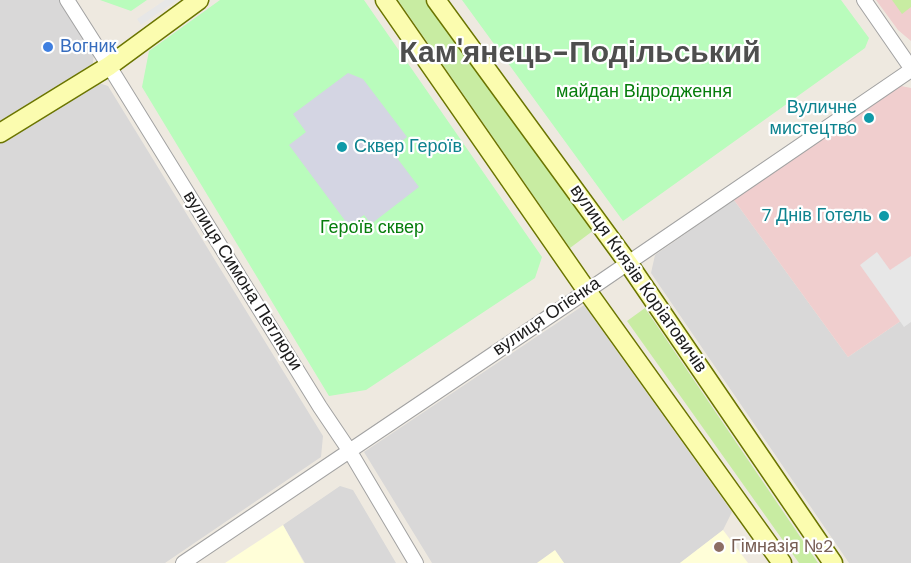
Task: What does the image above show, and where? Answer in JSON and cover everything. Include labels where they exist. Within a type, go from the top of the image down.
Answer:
[{"type":"main road","points":[[0,133],[109,66],[199,0]]},
{"type":"main road","points":[[386,0],[587,291],[782,563]]},
{"type":"main road","name":"вулиця Князів Коріатовичів","points":[[436,0],[628,263],[833,563]]},
{"type":"street","name":"вулиця Симона Петлюри","points":[[66,0],[349,450],[416,563]]},
{"type":"street","points":[[864,0],[911,69]]},
{"type":"street","name":"вулиця Огієнка","points":[[183,563],[911,69]]},
{"type":"shaded area","points":[[0,0],[59,0],[94,55],[92,69],[0,126]]},
{"type":"shaded area","points":[[165,0],[177,0],[141,25],[137,19]]},
{"type":"shaded area","points":[[876,0],[911,0],[911,41],[898,30]]},
{"type":"shaded area","name":"Сквер Героїв","points":[[348,73],[363,79],[407,137],[391,150],[419,187],[371,224],[364,215],[349,226],[289,145],[306,132],[293,114]]},
{"type":"shaded area","points":[[96,82],[108,86],[323,436],[321,457],[165,563],[0,563],[0,141]]},
{"type":"shaded area","points":[[901,86],[911,88],[911,314],[848,357],[734,200]]},
{"type":"shaded area","points":[[734,200],[848,357],[911,314],[911,563],[849,563],[651,273],[655,255]]},
{"type":"shaded area","points":[[877,252],[890,270],[911,256],[911,322],[904,327],[860,265]]},
{"type":"shaded area","points":[[584,305],[732,512],[723,530],[680,563],[564,563],[555,551],[537,563],[432,563],[364,452]]},
{"type":"shaded area","points":[[340,486],[353,490],[396,563],[305,563],[283,525]]},
{"type":"shaded area","points":[[283,525],[304,563],[225,563]]},
{"type":"shaded area","name":"Гімназія №2","points":[[723,530],[748,563],[680,563]]},
{"type":"shaded area","points":[[555,550],[564,563],[537,563]]},
{"type":"green space","points":[[100,0],[147,0],[131,11]]},
{"type":"green space","name":"Героїв сквер","points":[[220,0],[364,0],[542,257],[535,278],[366,390],[329,396],[142,87],[149,51]]},
{"type":"green space","points":[[398,0],[425,0],[594,230],[570,248]]},
{"type":"green space","name":"майдан Відродження","points":[[462,0],[841,0],[869,38],[865,48],[623,221]]},
{"type":"green space","points":[[892,0],[911,0],[911,7],[902,14]]},
{"type":"green space","points":[[645,308],[818,563],[799,563],[627,321]]},
{"type":"place","name":"Вогник","points":[[48,47]]},
{"type":"place","name":"Вуличне мистецтво","points":[[869,118]]},
{"type":"place","name":"Сквер Героїв","points":[[342,147]]},
{"type":"place","name":"7 Днів Готель","points":[[884,216]]},
{"type":"place","name":"Гімназія №2","points":[[719,547]]},
{"type":"district","name":"Кам'янець-Подільський","points":[[580,54]]}]
